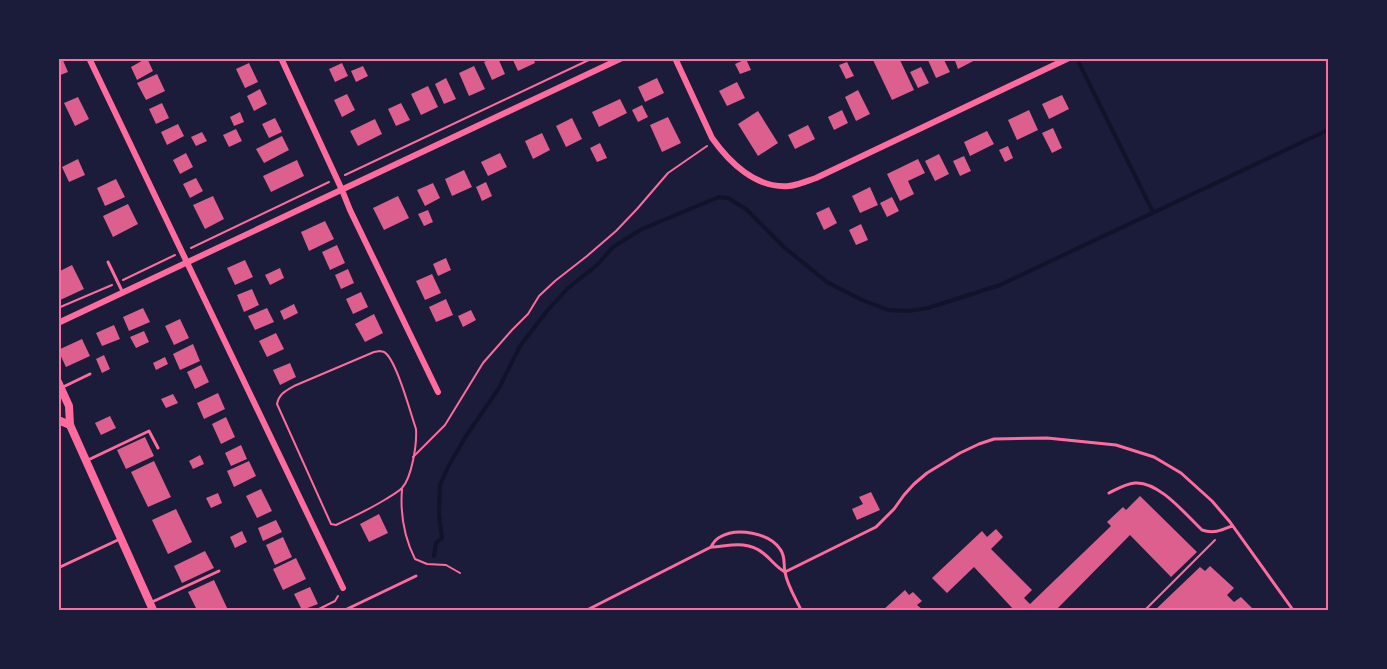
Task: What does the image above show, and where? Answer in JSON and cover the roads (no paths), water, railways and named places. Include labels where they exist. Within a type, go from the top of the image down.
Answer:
[{"type":"main road","points":[[60,385],[69,406],[70,425],[152,607]]},
{"type":"main road","points":[[59,421],[70,425]]},
{"type":"street","points":[[89,58],[343,588]]},
{"type":"street","points":[[281,58],[350,210],[438,392]]},
{"type":"street","points":[[58,323],[622,58]]},
{"type":"street","points":[[675,58],[720,149],[738,168],[754,178],[770,184],[787,186],[816,178],[1069,58]]},
{"type":"lane","points":[[108,262],[123,293]]},
{"type":"lane","points":[[60,385],[90,374]]},
{"type":"lane","points":[[87,461],[149,431],[158,448]]},
{"type":"lane","points":[[785,572],[876,527],[914,484],[927,473],[979,444],[994,440],[1047,438],[1116,445],[1147,454],[1181,473],[1212,501],[1293,610]]},
{"type":"lane","points":[[1109,493],[1124,485],[1136,483],[1150,486],[1168,497],[1202,530],[1215,532],[1232,526]]},
{"type":"lane","points":[[711,547],[718,538],[729,533],[744,532],[770,541],[779,548],[785,559],[785,572],[801,610]]},
{"type":"lane","points":[[58,568],[122,538]]},
{"type":"lane","points":[[590,610],[711,547],[735,544],[751,546],[785,572]]},
{"type":"lane","points":[[152,607],[219,571]]},
{"type":"lane","points":[[345,610],[416,576]]},
{"type":"waterway","points":[[1079,63],[1153,212]]},
{"type":"waterway","points":[[434,556],[436,543],[442,538],[439,514],[440,485],[466,436],[499,388],[520,346],[568,288],[597,265],[613,247],[642,229],[719,197],[728,198],[746,209],[785,248],[827,282],[888,310],[908,311],[928,308],[1000,285],[1328,130]]}]
